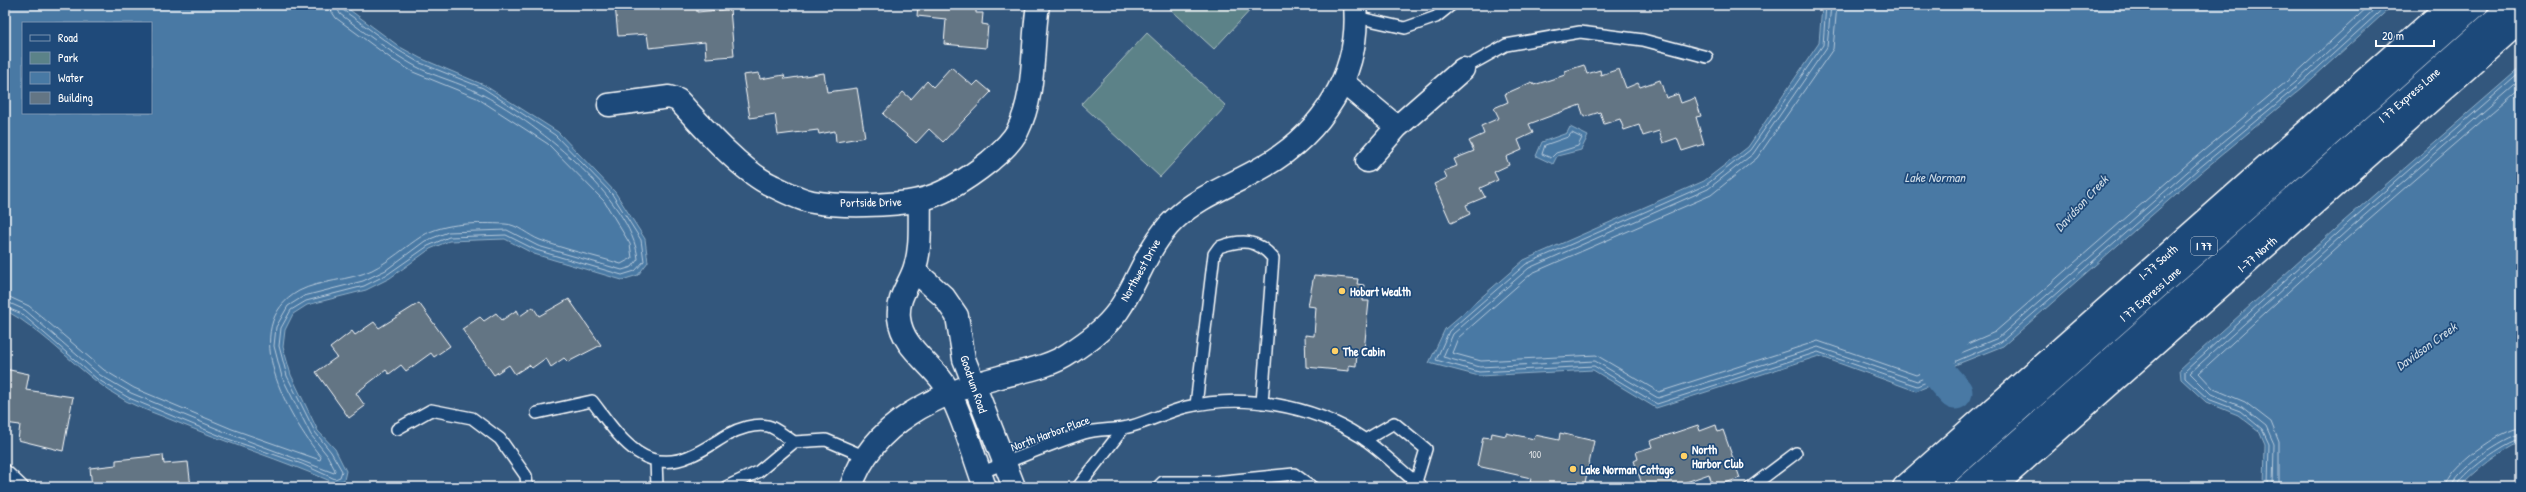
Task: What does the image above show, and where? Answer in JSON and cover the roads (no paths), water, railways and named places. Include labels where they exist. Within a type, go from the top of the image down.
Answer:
[{"type":"main road","name":"Portside Drive","points":[[609,105],[669,97],[678,100],[732,156],[770,185],[812,202],[872,205],[920,200],[950,188],[980,168],[1008,145],[1016,133],[1030,98],[1034,56],[1034,31],[1038,5]]},
{"type":"main road","name":"I-77 South","points":[[1904,487],[1926,479],[2449,5]]},
{"type":"main road","name":"I 77 Express Lane","points":[[1926,479],[2477,5]]},
{"type":"main road","name":"I 77 Express Lane","points":[[1966,487],[2511,5]]},
{"type":"main road","name":"Northwest Drive","points":[[851,487],[866,457],[881,437],[898,421],[922,406],[974,384],[1050,362],[1068,355],[1095,335],[1118,311],[1147,253],[1174,220],[1203,197],[1263,168],[1286,152],[1318,122],[1344,82],[1353,52],[1355,11]]},
{"type":"main road","name":"I-77 North","points":[[1994,487],[2521,21]]},
{"type":"main road","points":[[1367,161],[1397,127],[1464,69]]},
{"type":"main road","points":[[1344,82],[1397,127]]},
{"type":"main road","name":"Goodrum Road","points":[[920,200],[919,238],[914,270],[900,297],[899,308],[901,329],[913,349],[936,373],[950,393],[982,480]]},
{"type":"main road","name":"Goodrum Road","points":[[914,270],[944,297],[957,316],[964,359],[1003,464],[1014,487]]},
{"type":"main road","points":[[1900,487],[1926,479]]},
{"type":"lane","points":[[1355,11],[1405,28],[1436,17],[1451,5]]},
{"type":"lane","points":[[1464,69],[1506,45],[1580,32],[1643,40],[1707,57]]},
{"type":"lane","points":[[1196,405],[1214,254],[1219,247],[1234,242],[1253,243],[1265,248],[1273,258],[1262,403]]},
{"type":"lane","points":[[537,413],[592,400],[623,442],[643,456],[669,462],[690,456],[739,428],[768,426],[794,442],[826,440],[866,457]]},
{"type":"lane","name":"North Harbor Place","points":[[982,480],[1003,464],[1084,433],[1123,428],[1158,415],[1196,405],[1262,403],[1325,420],[1363,439],[1419,485]]},
{"type":"lane","points":[[397,429],[431,410],[472,418],[500,439],[526,476],[527,487]]},
{"type":"lane","points":[[1363,439],[1394,423],[1426,449],[1419,485]]},
{"type":"lane","points":[[1078,487],[1123,428]]},
{"type":"lane","points":[[726,487],[758,472],[794,442]]},
{"type":"lane","points":[[1751,487],[1796,453]]},
{"type":"lane","points":[[656,460],[657,487]]},
{"type":"lane","points":[[5,470],[23,487]]},
{"type":"lane","points":[[1158,487],[1163,482],[1216,485],[1294,474],[1312,487]]},
{"type":"water","points":[[5,5],[343,5],[400,47],[420,58],[484,85],[558,132],[615,192],[645,239],[648,262],[638,275],[622,280],[534,254],[505,239],[449,241],[430,249],[390,278],[366,290],[307,305],[293,314],[285,330],[283,347],[291,375],[318,431],[335,449],[346,471],[344,480],[335,483],[194,429],[126,401],[109,391],[21,319],[5,310]]},
{"type":"water","name":"Lake Norman","points":[[1822,5],[2393,5],[2302,88],[2201,172],[2003,346],[1955,365],[1944,380],[1916,391],[1819,356],[1656,408],[1593,370],[1479,376],[1429,363],[1445,329],[1524,260],[1704,181],[1748,147],[1819,43]]},
{"type":"water","points":[[2521,67],[2521,442],[2504,451],[2489,462],[2460,487],[2264,487],[2265,445],[2259,431],[2238,415],[2206,402],[2181,379],[2180,369],[2344,221]]},
{"type":"water","points":[[1570,127],[1588,136],[1581,150],[1557,156],[1553,164],[1536,156],[1542,142],[1567,133]]},
{"type":"waterway","name":"Davidson Creek","points":[[1951,339],[1939,354],[1936,360],[1936,366],[1942,377],[1955,392]]},
{"type":"place","name":"Hobart Wealth","points":[[1342,291]]},
{"type":"place","name":"The Cabin","points":[[1335,351]]},
{"type":"place","name":"North Harbor Club","points":[[1684,456]]},
{"type":"place","name":"Lake Norman Cottage","points":[[1573,469]]}]
